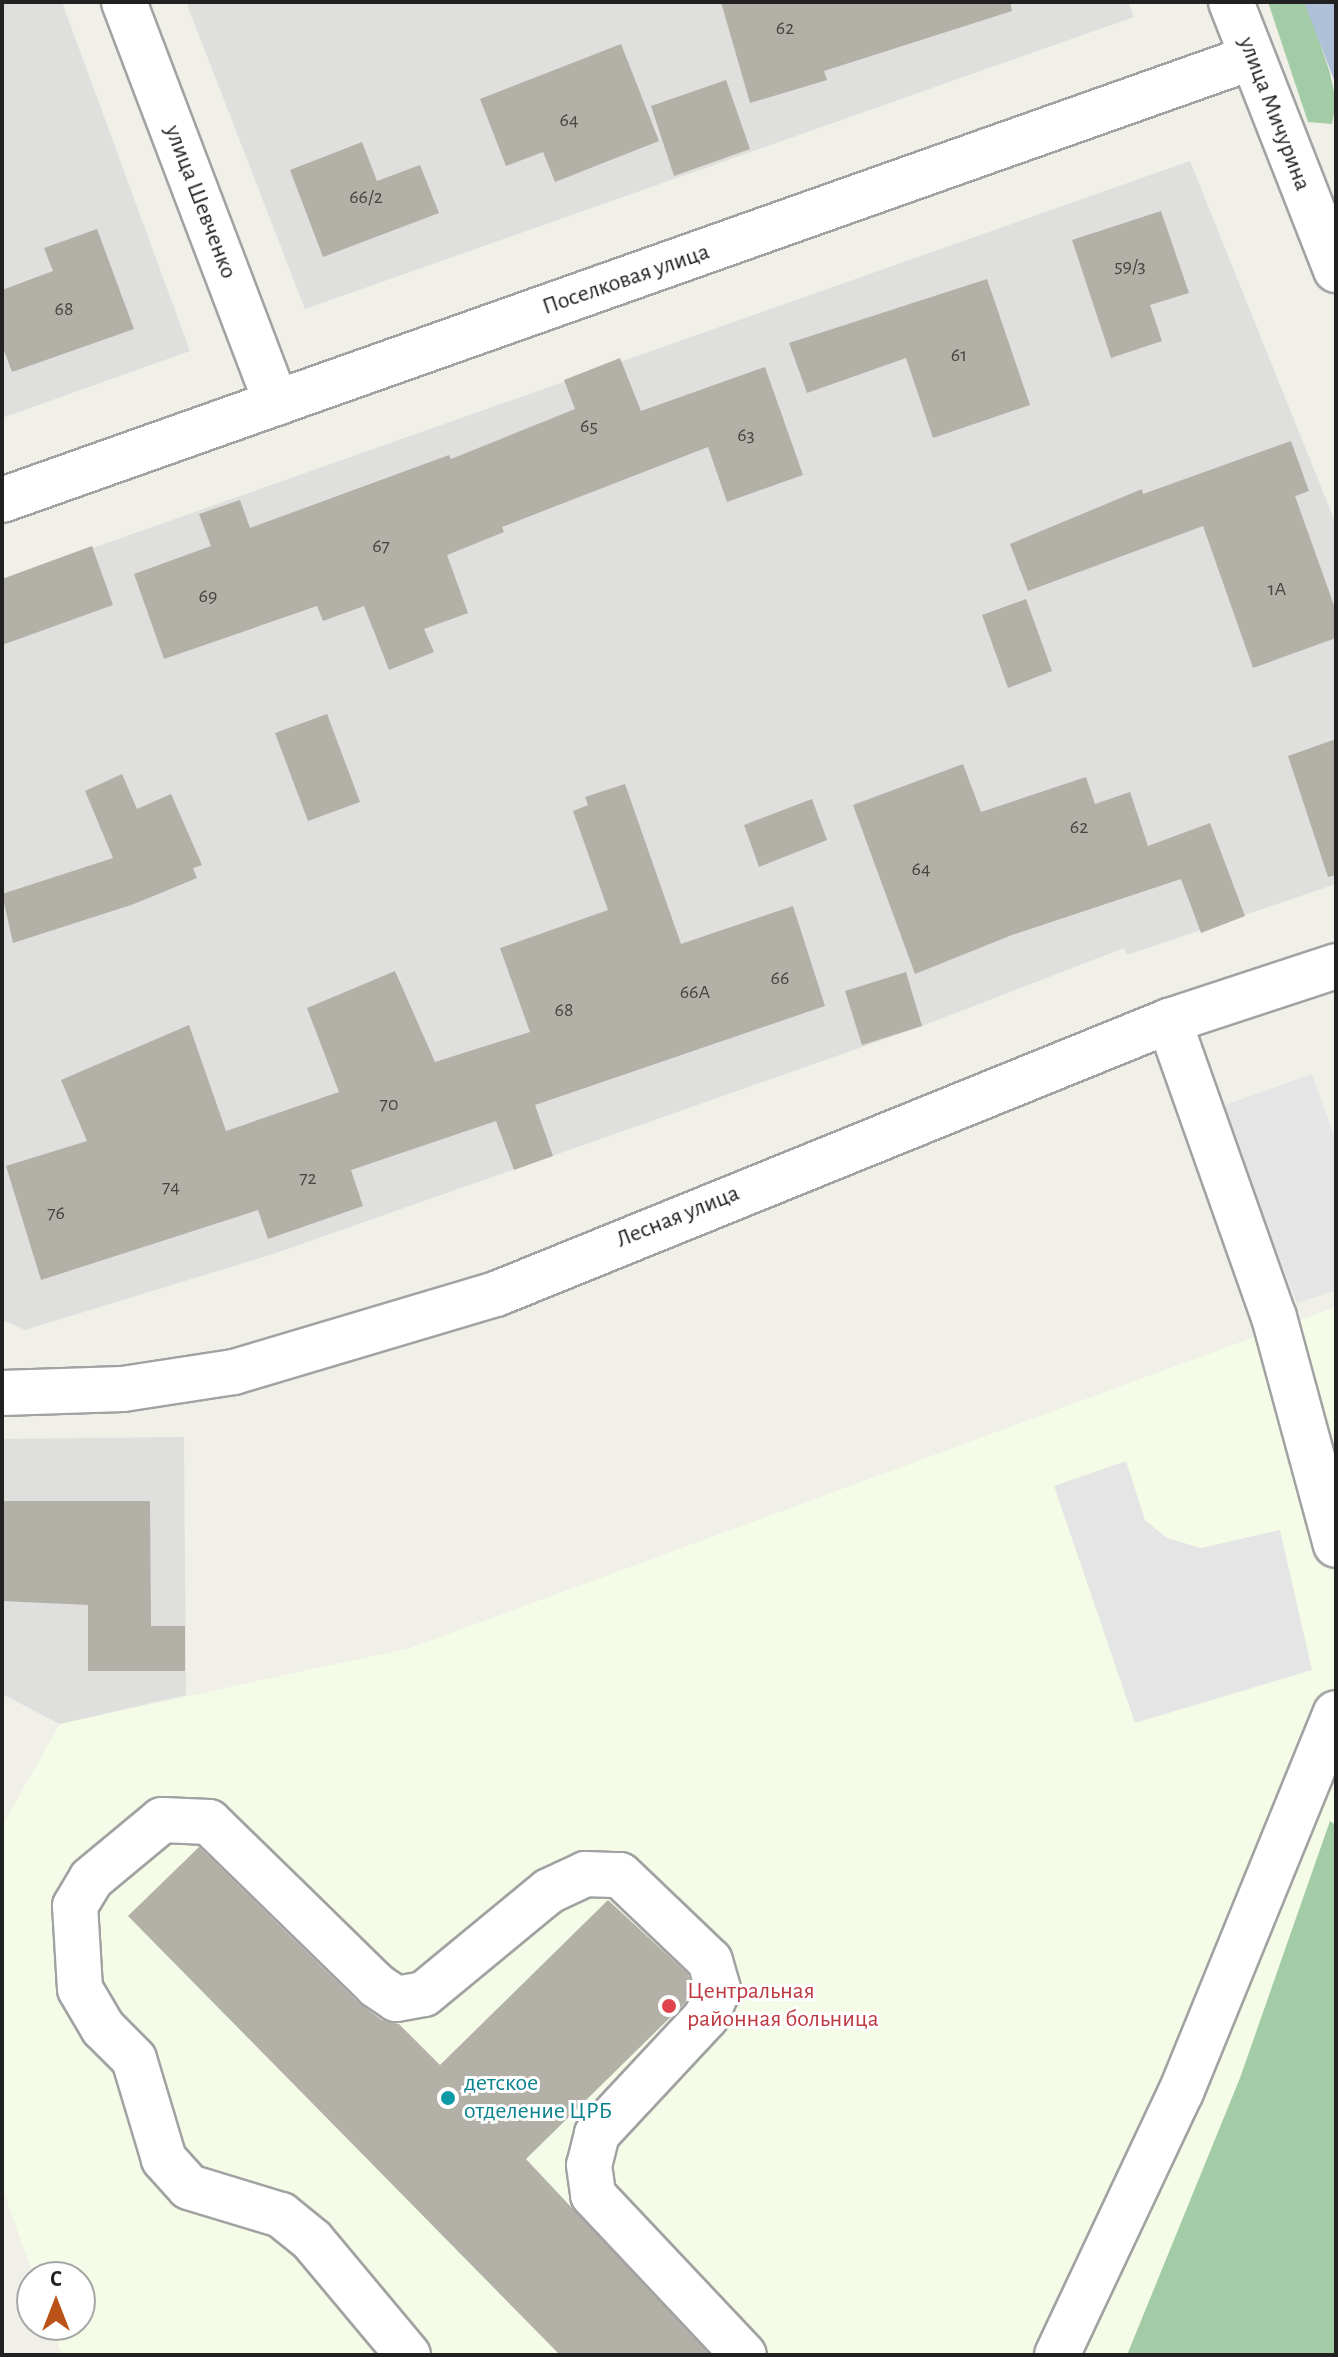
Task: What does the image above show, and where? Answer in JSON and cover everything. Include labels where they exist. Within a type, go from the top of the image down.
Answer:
[{"type":"street","name":"улица Шевченко","points":[[124,2],[276,403]]},
{"type":"street","name":"улица Мичурина","points":[[1231,2],[1250,58],[1336,270]]},
{"type":"street","name":"Поселковая улица","points":[[2,500],[1250,58]]},
{"type":"street","name":"Лесная улица","points":[[2,1393],[123,1389],[234,1372],[496,1294],[1169,1021],[1336,966]]},
{"type":"street","points":[[1169,1021],[1274,1317],[1336,1545]]},
{"type":"street","points":[[1057,2355],[1181,2092],[1336,1713]]},
{"type":"street","points":[[408,2355],[312,2240],[281,2215],[189,2187],[164,2159],[134,2059],[103,2028],[80,1989],[75,1906],[91,1879],[162,1820],[209,1822],[377,1986],[396,1999],[424,1994],[549,1891],[585,1874],[620,1875],[710,1961],[718,1989],[706,2017],[597,2134],[589,2165],[593,2195],[744,2355]]},
{"type":"shaded area","points":[[2,2],[62,2],[190,351],[2,418]]},
{"type":"shaded area","points":[[186,2],[1128,2],[1134,17],[305,309]]},
{"type":"shaded area","points":[[1190,161],[1336,524],[1336,884],[1127,955],[1124,948],[922,1026],[273,1254],[25,1330],[2,1320],[2,580]]},
{"type":"shaded area","points":[[1312,1074],[1336,1141],[1336,1290],[1297,1303],[1220,1107]]},
{"type":"shaded area","name":"Центральная районная больница","points":[[1336,1307],[1336,2355],[62,2355],[57,2341],[96,2341],[96,2261],[28,2261],[2,2187],[2,1826],[60,1724],[410,1648]]},
{"type":"shaded area","points":[[184,1437],[186,1695],[60,1724],[2,1694],[2,1439]]},
{"type":"shaded area","points":[[1126,1461],[1145,1520],[1167,1538],[1201,1548],[1280,1530],[1312,1670],[1135,1723],[1054,1486]]},
{"type":"green space","points":[[1268,2],[1306,2],[1330,73],[1336,102],[1332,124],[1308,122]]},
{"type":"green space","points":[[1330,1821],[1336,1825],[1336,2355],[1127,2355],[1240,2078]]},
{"type":"water","points":[[1304,2],[1336,2],[1336,85]]},
{"type":"building","points":[[721,2],[1010,2],[1012,11],[824,71],[827,80],[750,103]]},
{"type":"building","points":[[621,44],[659,141],[555,182],[543,152],[506,166],[480,99]]},
{"type":"building","points":[[726,80],[750,149],[674,176],[651,106]]},
{"type":"building","points":[[362,142],[377,181],[420,165],[439,213],[323,257],[290,170]]},
{"type":"building","points":[[1161,211],[1189,293],[1150,305],[1162,341],[1111,358],[1072,240]]},
{"type":"building","points":[[97,229],[134,329],[12,372],[2,345],[2,290],[53,271],[44,248]]},
{"type":"building","points":[[987,279],[1030,405],[933,438],[906,358],[807,393],[789,343]]},
{"type":"building","points":[[620,358],[641,411],[765,367],[803,475],[727,502],[708,447],[502,527],[504,532],[447,555],[468,613],[424,629],[434,652],[389,670],[364,606],[323,621],[317,606],[164,659],[134,574],[211,546],[199,514],[240,500],[250,528],[449,455],[451,459],[575,409],[564,380]]},
{"type":"building","points":[[1291,441],[1309,491],[1295,496],[1336,611],[1336,638],[1253,668],[1203,526],[1028,591],[1010,544],[1142,489],[1143,494]]},
{"type":"building","points":[[92,546],[113,605],[2,645],[2,579]]},
{"type":"building","points":[[1026,599],[1052,671],[1008,688],[982,615]]},
{"type":"building","points":[[327,714],[360,802],[308,821],[275,733]]},
{"type":"building","points":[[1336,739],[1336,875],[1328,877],[1288,756]]},
{"type":"building","points":[[963,764],[981,812],[1086,777],[1095,804],[1130,792],[1148,846],[1210,823],[1245,916],[1201,933],[1181,879],[1012,935],[915,974],[853,805]]},
{"type":"building","points":[[122,774],[137,809],[171,794],[202,865],[193,868],[197,878],[134,904],[13,943],[2,894],[113,858],[85,791]]},
{"type":"building","points":[[625,784],[681,944],[793,906],[825,1006],[535,1105],[553,1156],[514,1170],[496,1121],[351,1170],[363,1206],[268,1239],[258,1210],[41,1280],[6,1166],[87,1141],[61,1080],[189,1025],[226,1131],[339,1092],[307,1008],[395,971],[435,1062],[530,1032],[500,948],[608,910],[573,811],[588,805],[585,797]]},
{"type":"building","points":[[812,799],[827,840],[759,867],[744,825]]},
{"type":"building","points":[[906,972],[922,1026],[862,1045],[845,991]]},
{"type":"building","points":[[2,1501],[150,1501],[151,1626],[185,1626],[185,1671],[88,1671],[88,1605],[2,1601]]},
{"type":"building","name":"детское отделение ЦРБ","points":[[199,1847],[360,2004],[382,2020],[399,2024],[440,2065],[608,1900],[688,1974],[692,1987],[685,2003],[526,2159],[710,2355],[560,2355],[128,1916]]},
{"type":"place","name":"Центральная районная больница","points":[[669,2006]]},
{"type":"place","name":"детское отделение ЦРБ","points":[[448,2098]]}]
